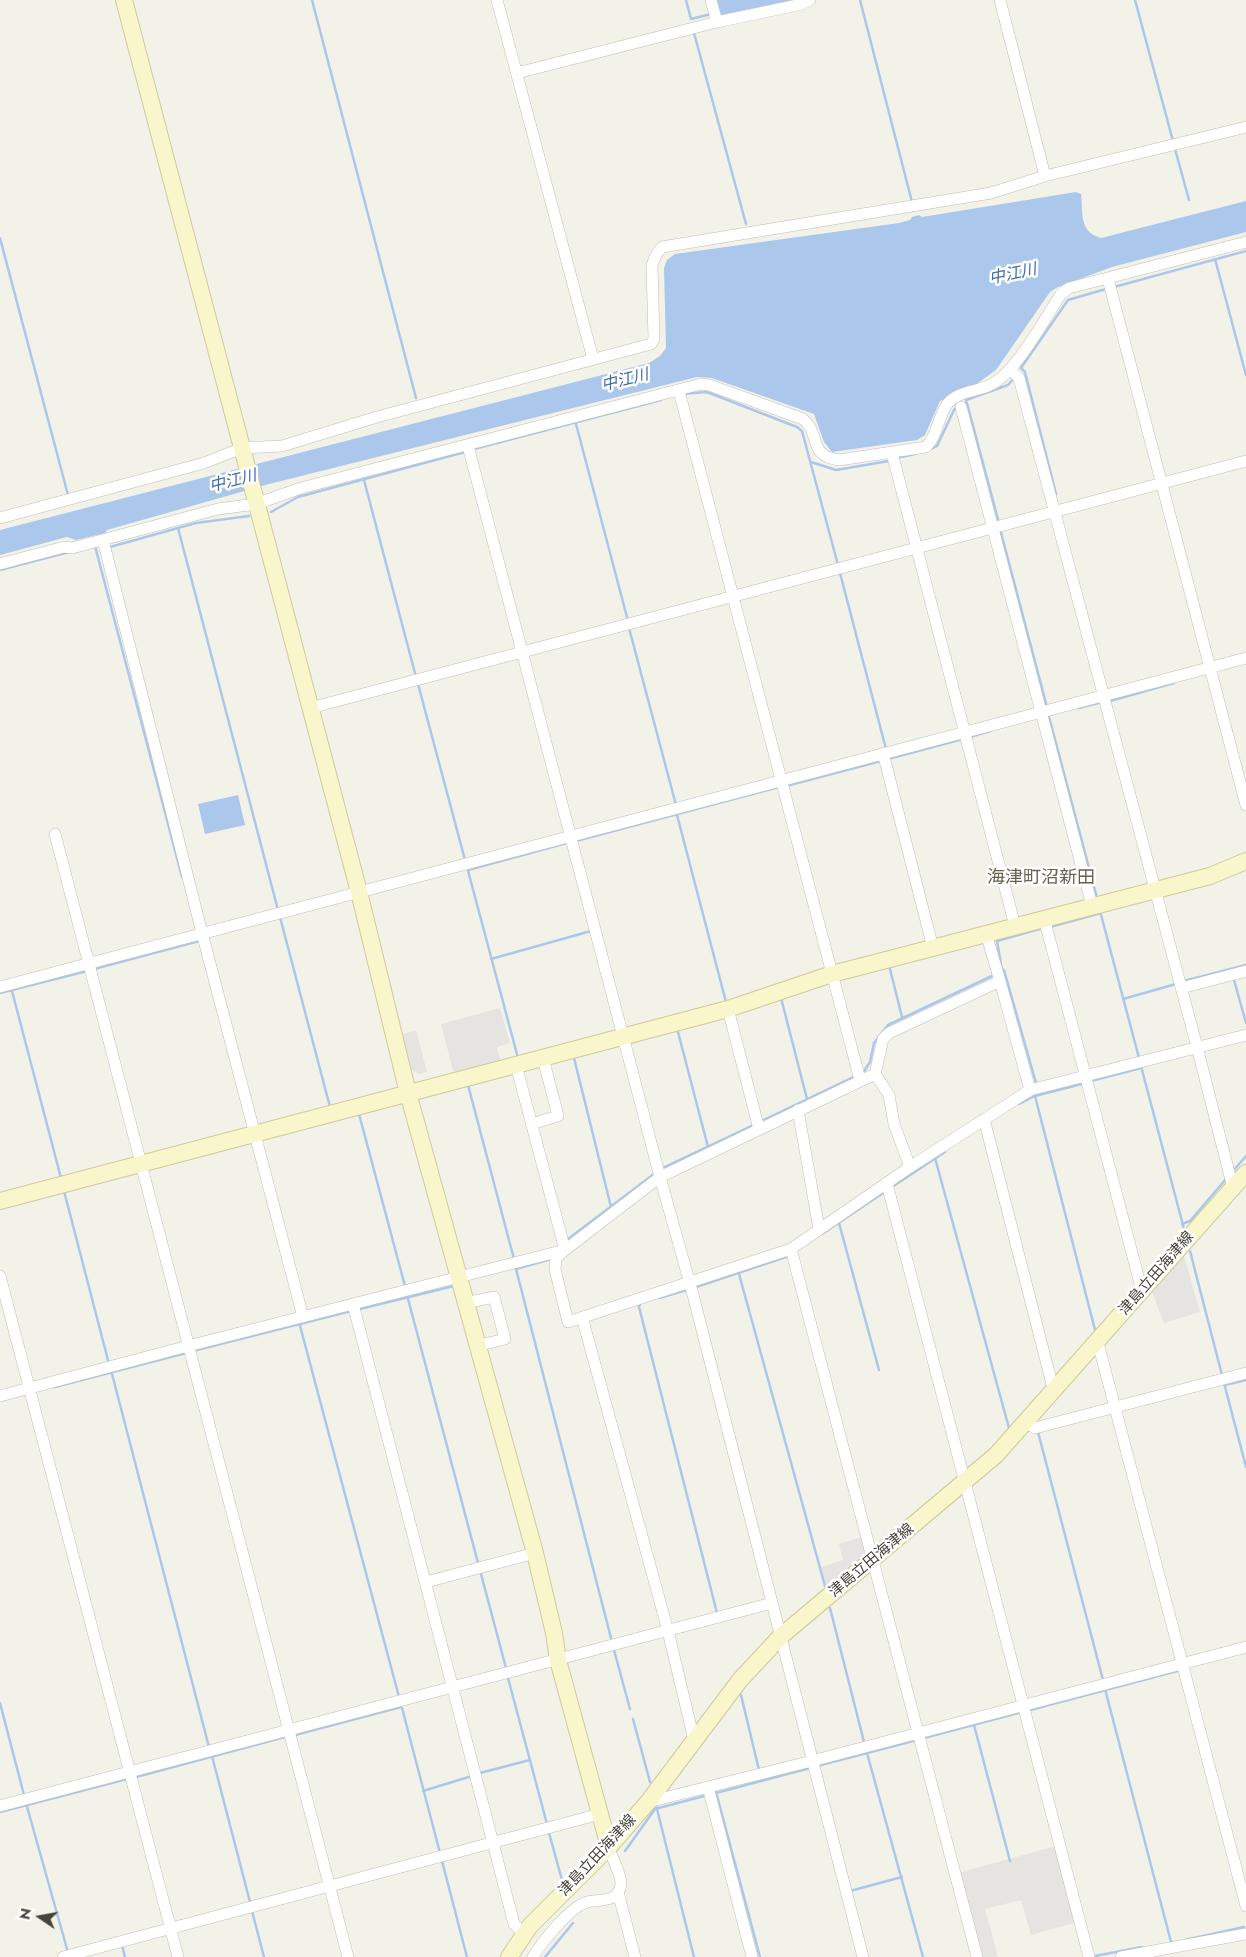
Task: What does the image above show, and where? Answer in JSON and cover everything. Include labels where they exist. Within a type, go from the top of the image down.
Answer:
[{"type":"street","points":[[124,0],[359,892],[408,1093],[535,1554],[554,1632],[558,1660],[613,1863],[620,1875],[621,1884],[618,1892],[608,1900],[586,1902],[572,1910],[535,1953],[528,1938]]},
{"type":"street","points":[[497,0],[593,359]]},
{"type":"street","points":[[517,73],[715,13],[802,4],[810,0]]},
{"type":"street","points":[[1000,0],[1045,176]]},
{"type":"street","points":[[0,518],[243,452],[282,446],[377,417],[651,344],[654,339],[652,264],[656,254],[662,247],[991,193],[1045,176],[1246,127]]},
{"type":"street","points":[[0,564],[64,547],[72,548],[88,544],[218,509],[679,391],[709,385],[803,420],[811,426],[818,449],[827,458],[839,460],[926,447],[932,441],[948,403],[964,394],[996,382],[1010,369],[1061,294],[1069,288],[1246,242]]},
{"type":"street","points":[[1108,279],[1246,805]]},
{"type":"street","points":[[1010,369],[1019,378],[1182,988],[1232,1188]]},
{"type":"street","points":[[679,391],[860,1080]]},
{"type":"street","points":[[962,407],[997,527],[1096,905]]},
{"type":"street","points":[[468,446],[622,1037],[688,1283],[692,1291],[863,1957]]},
{"type":"street","points":[[892,453],[1015,926]]},
{"type":"street","points":[[310,708],[1246,461]]},
{"type":"street","points":[[102,540],[202,933],[303,1316]]},
{"type":"street","points":[[0,987],[1246,658]]},
{"type":"street","points":[[883,753],[933,948]]},
{"type":"street","points":[[55,834],[348,1957]]},
{"type":"street","points":[[0,1201],[728,1009],[832,974],[1210,876],[1246,861]]},
{"type":"street","points":[[1044,918],[1142,1291]]},
{"type":"street","points":[[986,934],[1030,1090]]},
{"type":"street","points":[[1182,988],[1246,971]]},
{"type":"street","points":[[910,1168],[894,1124],[889,1095],[875,1074],[883,1039],[888,1033],[1000,981]]},
{"type":"street","points":[[728,1009],[759,1129]]},
{"type":"street","points":[[875,1074],[660,1177],[565,1250],[556,1258],[555,1269],[568,1322],[791,1248],[1030,1090],[1246,1035]]},
{"type":"street","points":[[532,1124],[558,1116],[543,1058]]},
{"type":"street","points":[[516,1065],[565,1250]]},
{"type":"street","points":[[798,1110],[819,1229]]},
{"type":"street","points":[[984,1119],[1054,1392]]},
{"type":"street","name":"津島立田海津線","points":[[509,1957],[530,1926],[609,1847],[648,1802],[740,1680],[780,1637],[996,1455],[1098,1343],[1246,1173]]},
{"type":"street","points":[[887,1184],[1089,1957]]},
{"type":"street","points":[[791,1248],[978,1957]]},
{"type":"street","points":[[0,1396],[303,1316],[565,1250]]},
{"type":"street","points":[[0,1276],[178,1957]]},
{"type":"street","points":[[465,1303],[494,1296],[505,1339],[477,1346]]},
{"type":"street","points":[[353,1304],[514,1924],[518,1928]]},
{"type":"street","points":[[582,1317],[668,1631],[694,1740]]},
{"type":"street","points":[[1098,1343],[1246,1906]]},
{"type":"street","points":[[1027,1423],[1035,1428],[1246,1373]]},
{"type":"street","points":[[426,1582],[535,1554]]},
{"type":"street","points":[[0,1806],[772,1603]]},
{"type":"street","points":[[648,1802],[1246,1647]]},
{"type":"street","points":[[708,1787],[752,1957]]},
{"type":"street","points":[[65,1957],[600,1814]]},
{"type":"street","points":[[618,1892],[634,1957]]},
{"type":"street","points":[[1122,1957],[1148,1955],[1246,1934]]},
{"type":"shaded area","points":[[500,1008],[510,1043],[497,1047],[501,1063],[454,1074],[441,1024]]},
{"type":"shaded area","points":[[416,1030],[427,1072],[419,1074],[411,1069],[403,1034]]},
{"type":"shaded area","points":[[1184,1256],[1200,1312],[1164,1323],[1152,1292]]},
{"type":"shaded area","points":[[865,1536],[868,1551],[826,1585],[821,1567],[843,1560],[839,1544]]},
{"type":"shaded area","points":[[1056,1846],[1077,1922],[1031,1935],[1021,1900],[985,1909],[998,1957],[980,1957],[958,1873]]},
{"type":"water","points":[[717,0],[793,0],[721,15]]},
{"type":"water","name":"中江川","points":[[1076,192],[1081,194],[1082,215],[1086,227],[1094,235],[1101,238],[1246,201],[1246,232],[1112,267],[1058,287],[1050,292],[996,370],[975,385],[940,401],[925,435],[917,440],[832,452],[824,442],[814,414],[712,378],[697,377],[269,484],[107,530],[105,533],[76,540],[67,537],[0,555],[0,530],[649,363],[660,356],[666,348],[664,268],[667,260],[675,254],[899,223],[919,215],[922,217]]},
{"type":"water","points":[[238,795],[245,825],[205,834],[198,804]]},
{"type":"waterway","points":[[312,0],[416,398]]},
{"type":"waterway","points":[[686,0],[691,19],[711,14]]},
{"type":"waterway","points":[[860,0],[912,202]]},
{"type":"waterway","points":[[1135,0],[1173,141]]},
{"type":"waterway","points":[[694,33],[746,224]]},
{"type":"waterway","points":[[1175,149],[1189,200]]},
{"type":"waterway","points":[[0,238],[68,495]]},
{"type":"waterway","points":[[1114,287],[1246,251]]},
{"type":"waterway","points":[[1215,259],[1246,375]]},
{"type":"waterway","points":[[1056,494],[1025,372],[1021,368],[1068,300],[1106,289]]},
{"type":"waterway","points":[[966,400],[1008,385],[1014,378]]},
{"type":"waterway","points":[[683,394],[706,392],[797,427],[802,431],[838,565]]},
{"type":"waterway","points":[[965,396],[999,523]]},
{"type":"waterway","points":[[474,449],[661,400]]},
{"type":"waterway","points":[[925,452],[937,446],[954,410],[958,406]]},
{"type":"waterway","points":[[576,424],[628,621]]},
{"type":"waterway","points":[[271,512],[298,497],[465,452]]},
{"type":"waterway","points":[[897,458],[915,454]]},
{"type":"waterway","points":[[811,462],[836,470],[889,461]]},
{"type":"waterway","points":[[364,480],[416,677]]},
{"type":"waterway","points":[[110,547],[196,523],[249,516]]},
{"type":"waterway","points":[[178,528],[278,910]]},
{"type":"waterway","points":[[1000,529],[1047,707]]},
{"type":"waterway","points":[[95,546],[182,877]]},
{"type":"waterway","points":[[0,570],[69,552]]},
{"type":"waterway","points":[[840,573],[886,749]]},
{"type":"waterway","points":[[629,628],[676,805]]},
{"type":"waterway","points":[[1110,701],[1174,683]]},
{"type":"waterway","points":[[418,684],[465,860]]},
{"type":"waterway","points":[[1079,708],[1102,702]]},
{"type":"waterway","points":[[1048,713],[1097,898]]},
{"type":"waterway","points":[[970,737],[990,731]]},
{"type":"waterway","points":[[888,759],[963,739]]},
{"type":"waterway","points":[[786,786],[881,761]]},
{"type":"waterway","points":[[576,841],[779,787]]},
{"type":"waterway","points":[[677,815],[726,1002]]},
{"type":"waterway","points":[[468,870],[567,843]]},
{"type":"waterway","points":[[467,867],[518,1058]]},
{"type":"waterway","points":[[1100,911],[1139,1058]]},
{"type":"waterway","points":[[1050,927],[1101,913]]},
{"type":"waterway","points":[[280,917],[330,1107]]},
{"type":"waterway","points":[[1002,970],[997,941],[1043,928]]},
{"type":"waterway","points":[[491,959],[591,931]]},
{"type":"waterway","points":[[94,969],[199,941]]},
{"type":"waterway","points":[[889,965],[902,1017]]},
{"type":"waterway","points":[[1184,981],[1246,965]]},
{"type":"waterway","points":[[1004,970],[1036,1083]]},
{"type":"waterway","points":[[0,993],[87,971]]},
{"type":"waterway","points":[[863,1073],[870,1062],[874,1043],[888,1025],[994,975]]},
{"type":"waterway","points":[[1234,980],[1246,1023]]},
{"type":"waterway","points":[[1123,999],[1176,984]]},
{"type":"waterway","points":[[12,991],[61,1178]]},
{"type":"waterway","points":[[781,998],[807,1099]]},
{"type":"waterway","points":[[678,1032],[708,1147]]},
{"type":"waterway","points":[[574,1058],[611,1207]]},
{"type":"waterway","points":[[1141,1066],[1184,1229]]},
{"type":"waterway","points":[[1091,1081],[1141,1068]]},
{"type":"waterway","points":[[762,1121],[856,1076]]},
{"type":"waterway","points":[[1019,1104],[1035,1096],[1082,1084]]},
{"type":"waterway","points":[[468,1085],[514,1259]]},
{"type":"waterway","points":[[1035,1096],[1095,1330]]},
{"type":"waterway","points":[[359,1114],[405,1286]]},
{"type":"waterway","points":[[663,1168],[754,1125]]},
{"type":"waterway","points":[[892,1187],[945,1152]]},
{"type":"waterway","points":[[1233,1171],[1246,1156]]},
{"type":"waterway","points":[[935,1158],[1009,1428]]},
{"type":"waterway","points":[[568,1239],[654,1174]]},
{"type":"waterway","points":[[1182,1224],[1190,1221],[1226,1179]]},
{"type":"waterway","points":[[64,1191],[109,1364]]},
{"type":"waterway","points":[[822,1234],[886,1191]]},
{"type":"waterway","points":[[839,1223],[879,1370]]},
{"type":"waterway","points":[[1190,1251],[1222,1375]]},
{"type":"waterway","points":[[696,1287],[789,1256]]},
{"type":"waterway","points":[[551,1259],[516,1269],[612,1642]]},
{"type":"waterway","points":[[739,1274],[825,1586]]},
{"type":"waterway","points":[[360,1309],[454,1286]]},
{"type":"waterway","points":[[659,1298],[687,1290]]},
{"type":"waterway","points":[[407,1295],[478,1563]]},
{"type":"waterway","points":[[640,1304],[639,1307],[717,1613]]},
{"type":"waterway","points":[[193,1351],[351,1311]]},
{"type":"waterway","points":[[299,1322],[399,1697]]},
{"type":"waterway","points":[[55,1387],[186,1353]]},
{"type":"waterway","points":[[111,1370],[209,1747]]},
{"type":"waterway","points":[[1225,1385],[1246,1380]]},
{"type":"waterway","points":[[1224,1383],[1246,1467]]},
{"type":"waterway","points":[[1038,1432],[1103,1680]]},
{"type":"waterway","points":[[481,1574],[506,1668]]},
{"type":"waterway","points":[[830,1608],[864,1742]]},
{"type":"waterway","points":[[614,1650],[630,1709]]},
{"type":"waterway","points":[[1030,1710],[1181,1670]]},
{"type":"waterway","points":[[508,1678],[547,1824]]},
{"type":"waterway","points":[[1105,1689],[1171,1942]]},
{"type":"waterway","points":[[741,1695],[759,1770]]},
{"type":"waterway","points":[[0,1703],[24,1795]]},
{"type":"waterway","points":[[295,1735],[401,1707]]},
{"type":"waterway","points":[[402,1708],[440,1853]]},
{"type":"waterway","points":[[924,1738],[1022,1712]]},
{"type":"waterway","points":[[633,1719],[650,1782]]},
{"type":"waterway","points":[[974,1725],[1010,1861]]},
{"type":"waterway","points":[[136,1777],[285,1737]]},
{"type":"waterway","points":[[817,1766],[917,1740]]},
{"type":"waterway","points":[[867,1753],[923,1957]]},
{"type":"waterway","points":[[212,1756],[250,1902]]},
{"type":"waterway","points":[[480,1773],[530,1760]]},
{"type":"waterway","points":[[716,1793],[810,1768]]},
{"type":"waterway","points":[[423,1791],[472,1776]]},
{"type":"waterway","points":[[0,1812],[127,1779]]},
{"type":"waterway","points":[[716,1792],[760,1957]]},
{"type":"waterway","points":[[625,1851],[655,1809],[708,1795]]},
{"type":"waterway","points":[[26,1803],[67,1949]]},
{"type":"waterway","points":[[656,1805],[694,1957]]},
{"type":"waterway","points":[[549,1833],[562,1880]]},
{"type":"waterway","points":[[442,1861],[467,1957]]},
{"type":"waterway","points":[[850,1891],[902,1877]]},
{"type":"waterway","points":[[252,1911],[264,1957]]},
{"type":"waterway","points":[[545,1957],[573,1923]]},
{"type":"waterway","points":[[1185,1940],[1244,1927]]},
{"type":"waterway","points":[[122,1945],[125,1957]]},
{"type":"waterway","points":[[1095,1956],[1142,1947]]},
{"type":"district","name":"海津町沼新田","points":[[1041,879]]}]
